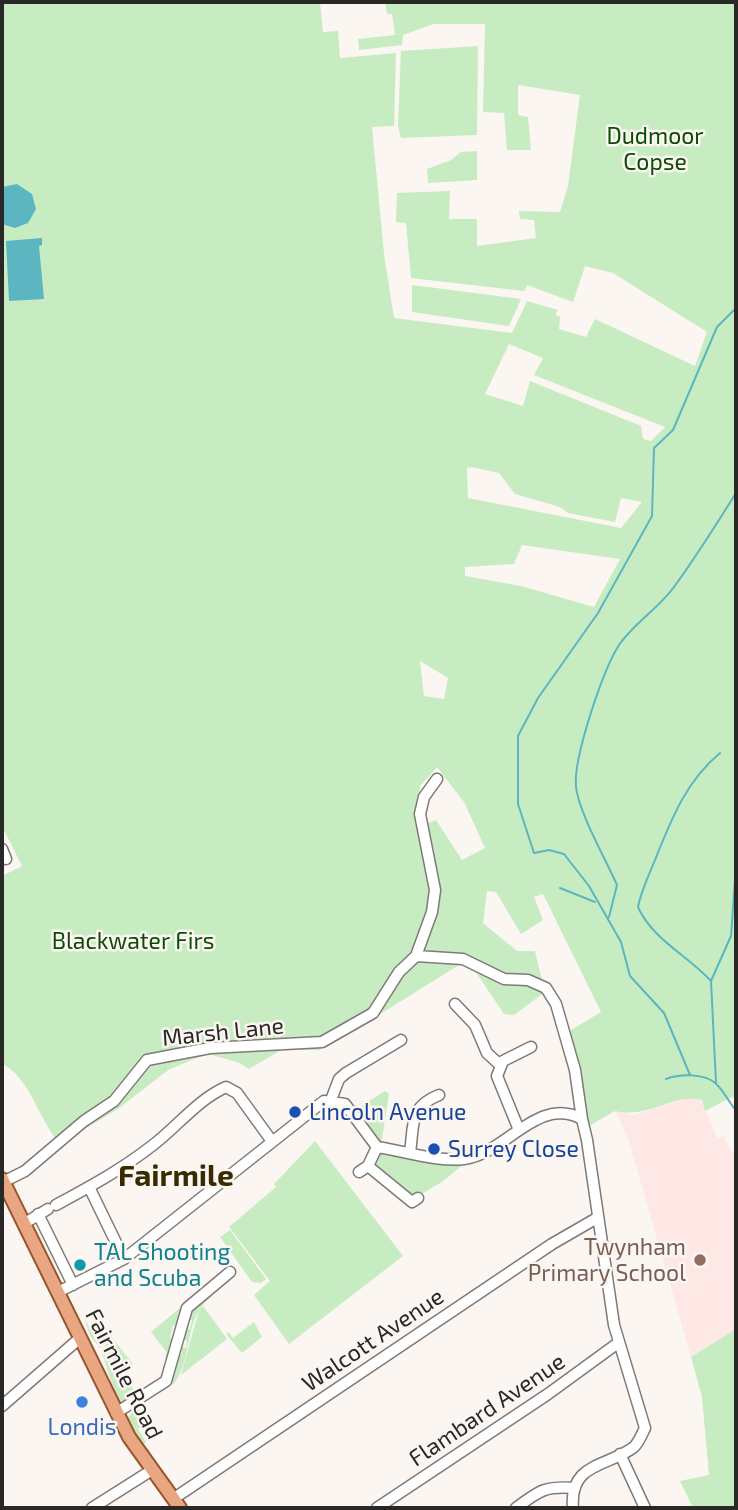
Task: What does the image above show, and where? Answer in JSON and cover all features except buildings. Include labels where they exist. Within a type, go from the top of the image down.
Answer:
[{"type":"main road","name":"Fairmile Road","points":[[2,1180],[60,1291],[78,1339],[116,1413],[176,1504]]},
{"type":"street","name":"Marsh Lane","points":[[2,1180],[25,1171],[84,1121],[114,1101],[147,1060],[210,1048],[322,1042],[373,1013],[399,972],[416,956],[432,912],[435,890],[420,814],[424,797],[437,779]]},
{"type":"street","points":[[416,956],[463,959],[504,979],[528,980],[546,988],[556,1004],[565,1034],[582,1119],[618,1343],[645,1428],[638,1443],[581,1475],[575,1488],[573,1508]]},
{"type":"street","points":[[455,1004],[475,1025],[487,1053],[500,1065]]},
{"type":"street","points":[[331,1100],[339,1079],[375,1053],[401,1040]]},
{"type":"street","points":[[519,1130],[497,1080],[500,1065],[509,1056],[531,1047]]},
{"type":"street","points":[[24,1223],[90,1189],[156,1143],[214,1093],[226,1087],[237,1093],[271,1140]]},
{"type":"street","points":[[410,1153],[417,1108],[423,1101],[439,1095]]},
{"type":"street","points":[[60,1291],[124,1259],[316,1105],[331,1100],[348,1107],[377,1146],[464,1159],[553,1112],[572,1113],[582,1119]]},
{"type":"street","points":[[377,1146],[364,1169],[412,1202],[418,1198]]},
{"type":"street","points":[[90,1189],[124,1259]]},
{"type":"street","name":"Fairmile Road","points":[[47,1210],[73,1285]]},
{"type":"street","name":"Walcott Avenue","points":[[176,1504],[552,1244],[597,1218]]},
{"type":"street","points":[[116,1413],[166,1381],[187,1308],[230,1272]]},
{"type":"street","points":[[2,1406],[78,1339]]},
{"type":"street","name":"Flambard Avenue","points":[[377,1508],[538,1401],[618,1343]]},
{"type":"street","points":[[620,1454],[645,1508]]},
{"type":"street","points":[[92,1508],[152,1471]]},
{"type":"street","points":[[516,1508],[540,1489],[551,1486],[575,1488]]},
{"type":"shaded area","name":"Twynham Primary School","points":[[690,1097],[702,1100],[717,1138],[723,1136],[736,1158],[736,1329],[691,1357],[628,1138],[615,1111],[633,1115]]},
{"type":"green space","points":[[2,2],[320,2],[323,32],[338,31],[340,58],[396,53],[394,126],[372,127],[384,254],[394,318],[512,333],[527,301],[558,310],[555,315],[560,317],[559,329],[586,337],[595,319],[695,366],[707,332],[613,273],[585,266],[573,302],[527,285],[524,291],[411,278],[406,223],[396,222],[397,193],[450,191],[449,219],[477,219],[477,246],[536,238],[534,220],[520,219],[519,211],[560,212],[568,186],[580,95],[518,85],[518,115],[528,117],[531,150],[507,150],[504,113],[483,112],[485,24],[434,24],[403,35],[402,45],[359,50],[358,39],[395,35],[392,14],[387,14],[385,2],[736,2],[736,1099],[732,1097],[705,1111],[702,1100],[691,1099],[639,1112],[615,1111],[589,1126],[581,1075],[568,1032],[601,1012],[543,894],[534,897],[543,920],[521,934],[496,892],[487,891],[483,923],[517,951],[535,951],[545,992],[514,1015],[504,1014],[473,968],[459,965],[319,1050],[281,1050],[249,1069],[240,1063],[209,1054],[168,1070],[118,1109],[60,1144],[21,1080],[3,1064],[2,876],[22,866],[2,826]],"holes":[[[509,344],[543,358],[534,375],[665,427],[651,441],[643,439],[641,426],[530,381],[523,406],[485,394]],[[467,468],[499,473],[515,494],[560,507],[568,513],[615,522],[621,498],[642,502],[621,528],[468,498]],[[522,545],[620,559],[594,607],[521,586],[465,576],[465,567],[514,564]],[[420,661],[448,678],[444,699],[424,696]],[[437,767],[464,802],[485,848],[462,860],[436,820],[418,827],[420,786]]]},
{"type":"green space","points":[[478,46],[477,135],[401,138],[398,126],[401,51]]},
{"type":"green space","points":[[477,151],[477,180],[428,183],[427,169],[451,160],[461,152]]},
{"type":"green space","points":[[412,285],[521,299],[509,326],[412,312]]},
{"type":"green space","points":[[385,1091],[389,1094],[381,1145],[353,1111]]},
{"type":"green space","points":[[315,1141],[403,1256],[289,1344],[254,1295],[270,1281],[229,1227],[276,1187],[274,1184]]},
{"type":"green space","points":[[379,1150],[465,1163],[442,1182],[411,1200],[372,1167]]},
{"type":"green space","points":[[230,1230],[266,1279],[261,1283],[252,1282],[220,1237]]},
{"type":"green space","points":[[210,1294],[212,1296],[196,1317],[184,1363],[173,1385],[169,1379],[179,1353],[182,1355],[181,1347],[186,1348],[187,1341],[183,1339],[185,1329],[190,1329],[192,1320],[187,1319],[192,1308]]},
{"type":"green space","points":[[203,1306],[227,1339],[181,1375],[199,1310]]},
{"type":"green space","points":[[181,1307],[183,1309],[178,1326],[173,1325],[170,1338],[175,1340],[169,1361],[165,1356],[167,1353],[151,1332]]},
{"type":"green space","points":[[84,1317],[89,1327],[100,1320],[112,1336],[100,1348],[90,1336]]},
{"type":"green space","points":[[254,1322],[262,1337],[242,1353],[226,1334],[228,1332],[233,1338]]},
{"type":"green space","points":[[736,1329],[736,1508],[693,1508],[680,1481],[709,1475],[702,1397],[691,1357]]},
{"type":"green space","points":[[112,1338],[133,1364],[123,1372],[136,1394],[123,1403],[117,1399],[101,1350]]},
{"type":"green space","points":[[137,1407],[148,1421],[138,1429],[149,1451],[146,1453],[126,1419]]},
{"type":"water","points":[[17,184],[32,194],[36,209],[28,223],[15,228],[2,224],[2,187]]},
{"type":"water","points":[[42,238],[42,245],[39,246],[44,299],[9,301],[6,241]]},
{"type":"waterway","points":[[690,1075],[664,1013],[630,976],[621,942],[589,886],[564,854],[549,850],[534,853],[518,804],[518,736],[538,698],[598,613],[652,516],[654,448],[673,430],[717,327],[736,308]]},
{"type":"waterway","points":[[609,917],[617,885],[587,823],[576,787],[579,756],[590,714],[619,645],[674,587],[736,493]]},
{"type":"waterway","points":[[711,981],[661,938],[638,907],[645,883],[681,802],[698,776],[720,753]]},
{"type":"waterway","points":[[716,1083],[711,981],[731,936],[736,865]]},
{"type":"waterway","points":[[560,888],[595,902]]},
{"type":"waterway","points":[[666,1079],[691,1075],[705,1077],[721,1089],[736,1110]]},
{"type":"place","name":"Lincoln Avenue","points":[[295,1112]]},
{"type":"place","name":"Surrey Close","points":[[434,1149]]},
{"type":"place","name":"Twynham Primary School","points":[[700,1260]]},
{"type":"place","name":"TAL Shooting and Scuba","points":[[80,1265]]},
{"type":"place","name":"Londis","points":[[82,1402]]},
{"type":"district","name":"Fairmile","points":[[176,1176]]},
{"type":"park label","name":"Dudmoor Copse","points":[[655,149]]},
{"type":"park label","name":"Blackwater Firs","points":[[133,941]]}]
